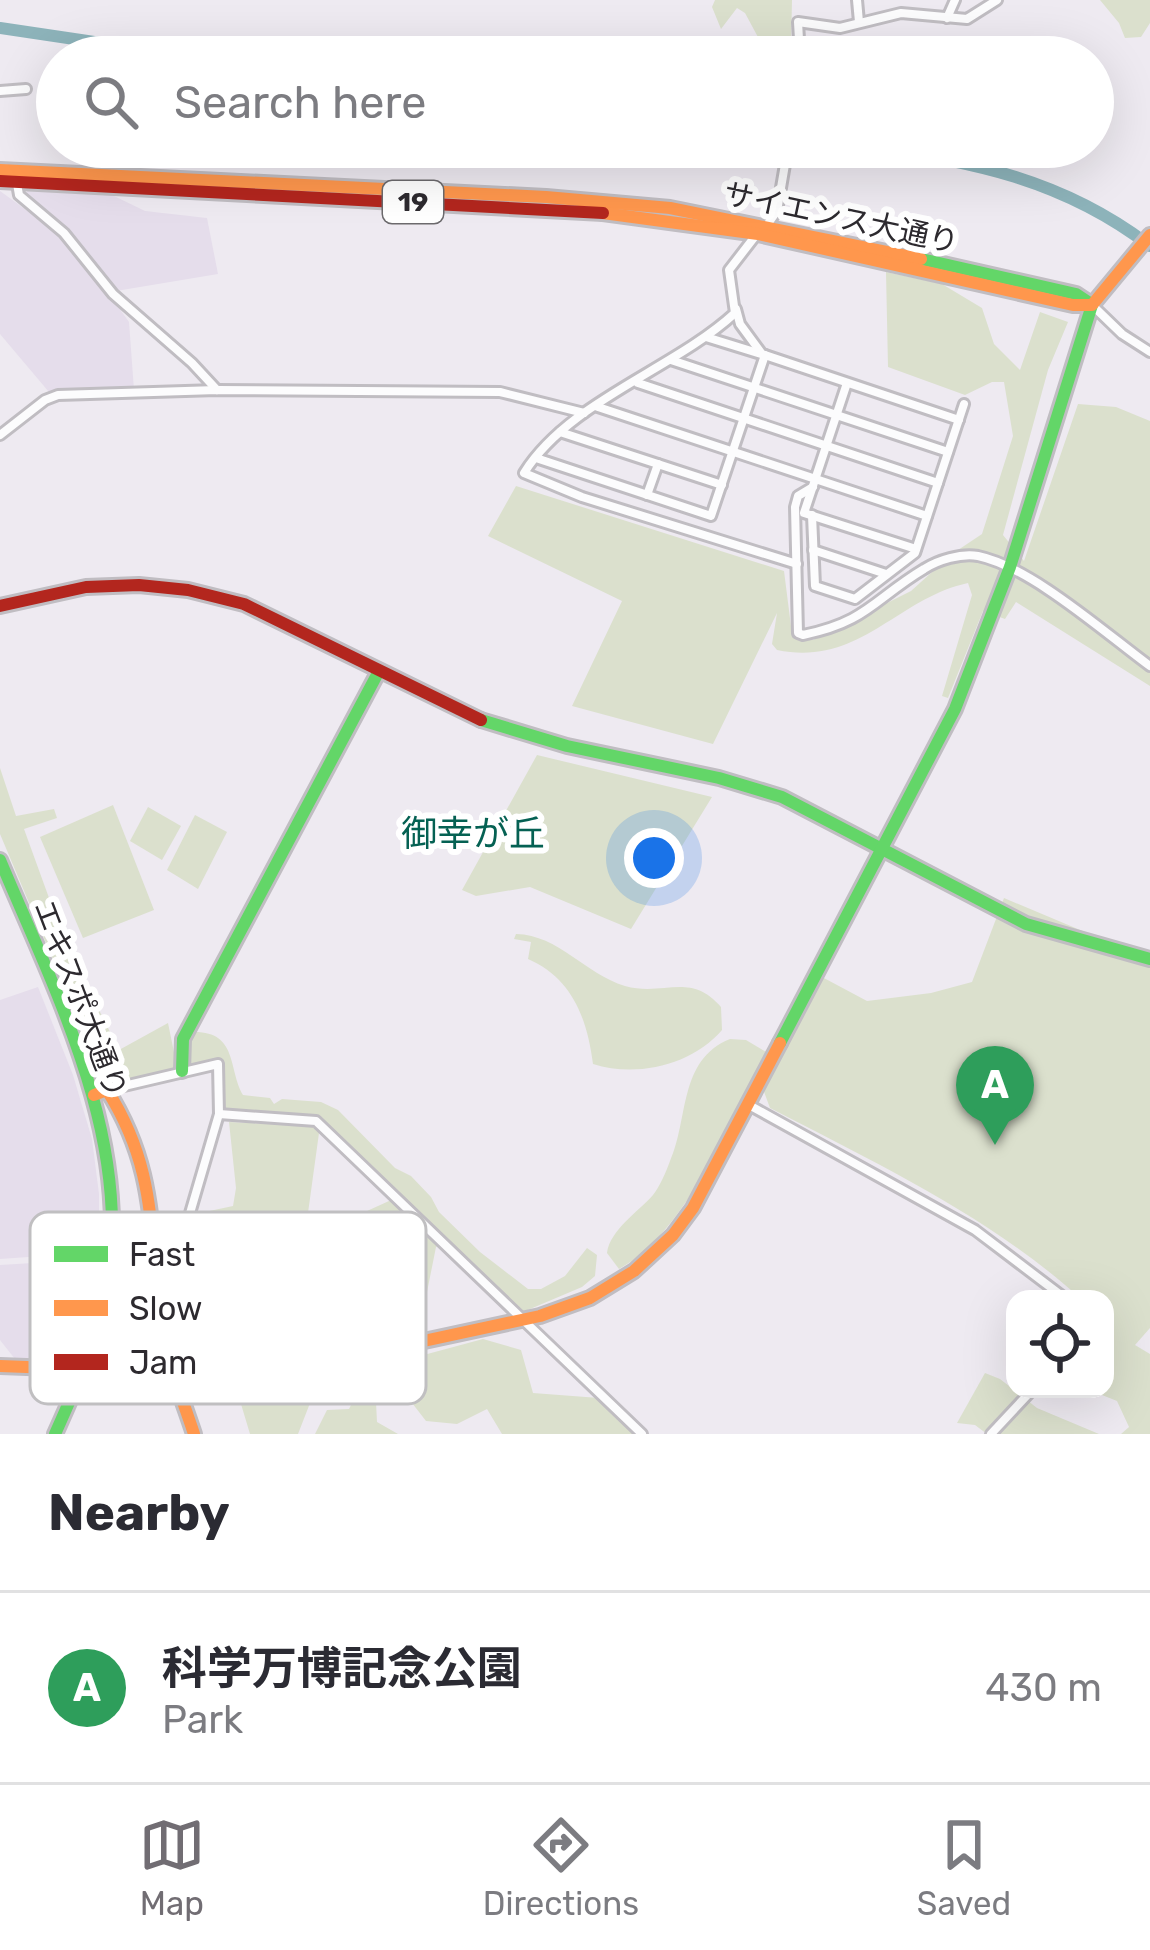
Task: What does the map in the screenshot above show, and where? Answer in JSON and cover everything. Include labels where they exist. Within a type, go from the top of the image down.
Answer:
[{"type":"street","points":[[857,0],[859,23]]},
{"type":"street","points":[[947,18],[956,0]]},
{"type":"street","points":[[799,36],[798,22],[840,28],[901,13],[967,19],[997,0]]},
{"type":"street","points":[[0,91],[26,89]]},
{"type":"street","points":[[764,355],[740,324],[729,270],[777,212],[784,168]]},
{"type":"street","name":"サイエンス大通り","points":[[0,170],[16,176],[562,208],[762,229],[1073,305],[1092,305]]},
{"type":"street","points":[[16,176],[19,195],[64,233],[113,294],[217,390]]},
{"type":"street","name":"サイエンス大通り","points":[[0,181],[16,176]]},
{"type":"street","points":[[426,1341],[524,1320],[590,1298],[653,1255],[693,1208],[956,709],[1010,567],[1092,305],[1149,237]]},
{"type":"street","points":[[1092,305],[1122,334],[1150,352]]},
{"type":"street","points":[[736,309],[706,337],[560,432],[524,473],[582,496],[797,563]]},
{"type":"street","points":[[706,337],[959,420]]},
{"type":"street","points":[[536,458],[711,516],[764,355]]},
{"type":"street","points":[[671,360],[949,452]]},
{"type":"street","points":[[636,382],[938,483]]},
{"type":"street","points":[[847,383],[805,513],[916,550]]},
{"type":"street","points":[[0,435],[58,395],[217,390],[500,392],[586,413]]},
{"type":"street","points":[[812,515],[815,586],[855,599],[916,550],[964,404]]},
{"type":"street","points":[[596,407],[927,517]]},
{"type":"street","points":[[560,432],[722,485]]},
{"type":"street","points":[[647,495],[658,464]]},
{"type":"street","points":[[814,483],[796,501],[798,632],[803,635],[848,623],[942,560],[974,555],[1010,567],[1150,667]]},
{"type":"street","points":[[814,550],[887,574]]},
{"type":"street","points":[[0,606],[106,586],[188,590],[262,611],[466,715],[782,796],[1026,924],[1150,959]]},
{"type":"street","points":[[182,1071],[183,1039],[379,670]]},
{"type":"street","name":"エキスポ大通り","points":[[0,860],[100,1092],[112,1212]]},
{"type":"street","points":[[154,1212],[146,1168],[130,1128],[100,1092],[218,1064],[219,1114],[190,1212]]},
{"type":"street","points":[[749,1106],[975,1230],[1054,1290]]},
{"type":"street","points":[[219,1114],[316,1121],[411,1212]]},
{"type":"street","points":[[426,1226],[641,1434]]},
{"type":"street","points":[[0,1366],[30,1367]]},
{"type":"street","points":[[991,1434],[1025,1398]]},
{"type":"street","name":"エキスポ大通り","points":[[56,1434],[71,1404]]},
{"type":"street","points":[[184,1404],[194,1434]]},
{"type":"shaded area","points":[[0,191],[62,236],[129,322],[134,390],[49,392],[0,334]]},
{"type":"shaded area","points":[[27,191],[112,195],[145,211],[207,218],[218,274],[116,291],[59,221]]},
{"type":"shaded area","points":[[38,987],[92,1139],[99,1212],[30,1212],[30,1257],[0,1259],[0,1000]]},
{"type":"shaded area","points":[[30,1263],[30,1359],[15,1359],[0,1340],[0,1265]]},
{"type":"green space","points":[[715,0],[792,0],[791,36],[757,36],[737,8],[721,29],[712,7]]},
{"type":"green space","points":[[1100,0],[1150,0],[1150,23],[1141,37],[1125,38]]},
{"type":"green space","points":[[886,272],[942,284],[982,308],[994,344],[1020,370],[1040,312],[1068,322],[1048,370],[1003,535],[1024,561],[1078,404],[1116,407],[1150,421],[1150,686],[1016,602],[1005,619],[983,611],[948,698],[942,696],[972,595],[968,583],[920,602],[832,649],[777,650],[772,644],[777,613],[713,744],[572,706],[622,601],[488,536],[516,486],[784,571],[792,634],[813,640],[911,591],[982,534],[1013,436],[1004,382],[992,382],[965,395],[888,367]]},
{"type":"green space","points":[[537,755],[712,797],[631,929],[530,887],[476,896],[462,890]]},
{"type":"green space","points":[[0,768],[16,816],[54,809],[57,818],[24,829],[65,942],[119,1050],[168,1023],[177,1067],[106,1085],[0,834]]},
{"type":"green space","points":[[113,805],[154,910],[83,938],[40,837]]},
{"type":"green space","points":[[148,807],[181,826],[162,860],[130,841]]},
{"type":"green space","points":[[195,815],[227,832],[198,889],[167,870]]},
{"type":"green space","points":[[1004,898],[1150,963],[1150,1328],[1135,1345],[1150,1354],[1150,1434],[1121,1434],[1129,1427],[1117,1401],[1110,1398],[1114,1398],[1114,1290],[1070,1290],[971,1217],[770,1108],[763,1089],[822,977],[867,1001],[972,982]]},
{"type":"green space","points":[[516,934],[546,941],[625,986],[698,990],[721,1007],[722,1030],[695,1052],[663,1065],[628,1070],[593,1064],[575,1001],[556,977],[528,959],[531,942],[514,939]]},
{"type":"green space","points":[[193,1032],[207,1033],[225,1045],[243,1095],[270,1098],[274,1104],[282,1099],[321,1102],[338,1110],[395,1168],[411,1176],[480,1252],[528,1289],[541,1289],[565,1276],[587,1248],[597,1255],[595,1276],[582,1287],[517,1311],[505,1294],[444,1241],[436,1247],[426,1297],[426,1212],[365,1212],[400,1196],[318,1119],[224,1112],[220,1062],[192,1067],[187,1050]]},
{"type":"green space","points":[[730,1039],[746,1040],[766,1052],[686,1201],[644,1251],[619,1269],[607,1253],[609,1245],[660,1183],[701,1061]]},
{"type":"green space","points":[[229,1122],[314,1126],[319,1133],[308,1212],[205,1212],[233,1206],[236,1188]]},
{"type":"green space","points":[[483,1339],[521,1350],[533,1393],[599,1398],[636,1434],[502,1434],[487,1409],[457,1424],[426,1421],[413,1404],[426,1404],[426,1354]]},
{"type":"green space","points":[[985,1373],[1006,1384],[1006,1398],[1024,1398],[1099,1434],[987,1434],[975,1425],[957,1423]]},
{"type":"green space","points":[[241,1404],[310,1404],[298,1434],[250,1434]]},
{"type":"green space","points":[[352,1404],[376,1404],[377,1422],[398,1434],[315,1434],[327,1410],[349,1409]]},
{"type":"waterway","points":[[0,28],[54,36]]},
{"type":"waterway","points":[[984,168],[1050,189],[1117,223],[1150,246]]},
{"type":"traffic: fast","points":[[921,259],[1076,294],[1091,304]]},
{"type":"traffic: fast","points":[[780,1043],[955,709],[1010,567],[1092,305]]},
{"type":"traffic: fast","points":[[182,1071],[183,1039],[379,671]]},
{"type":"traffic: fast","points":[[481,720],[567,746],[719,778],[782,797],[1026,924],[1150,959]]},
{"type":"traffic: fast","points":[[0,860],[84,1067],[99,1122],[111,1212]]},
{"type":"traffic: fast","points":[[55,1434],[68,1404]]},
{"type":"traffic: slow","points":[[0,170],[546,197],[670,208],[921,259]]},
{"type":"traffic: slow","points":[[603,213],[758,234],[1073,305],[1092,305],[1150,235]]},
{"type":"traffic: slow","points":[[426,1341],[540,1316],[590,1298],[634,1271],[673,1235],[693,1208],[780,1043]]},
{"type":"traffic: slow","points":[[94,1095],[107,1090],[124,1120],[144,1177],[150,1212]]},
{"type":"traffic: slow","points":[[0,1366],[30,1367]]},
{"type":"traffic: slow","points":[[184,1404],[194,1434]]},
{"type":"traffic: jam","points":[[0,181],[603,213]]},
{"type":"traffic: jam","points":[[0,606],[86,587],[188,590],[244,604],[481,720]]},
{"type":"place","name":"科学万博記念公園","points":[[995,1145]]},
{"type":"district","name":"御幸が丘","points":[[473,833]]}]
